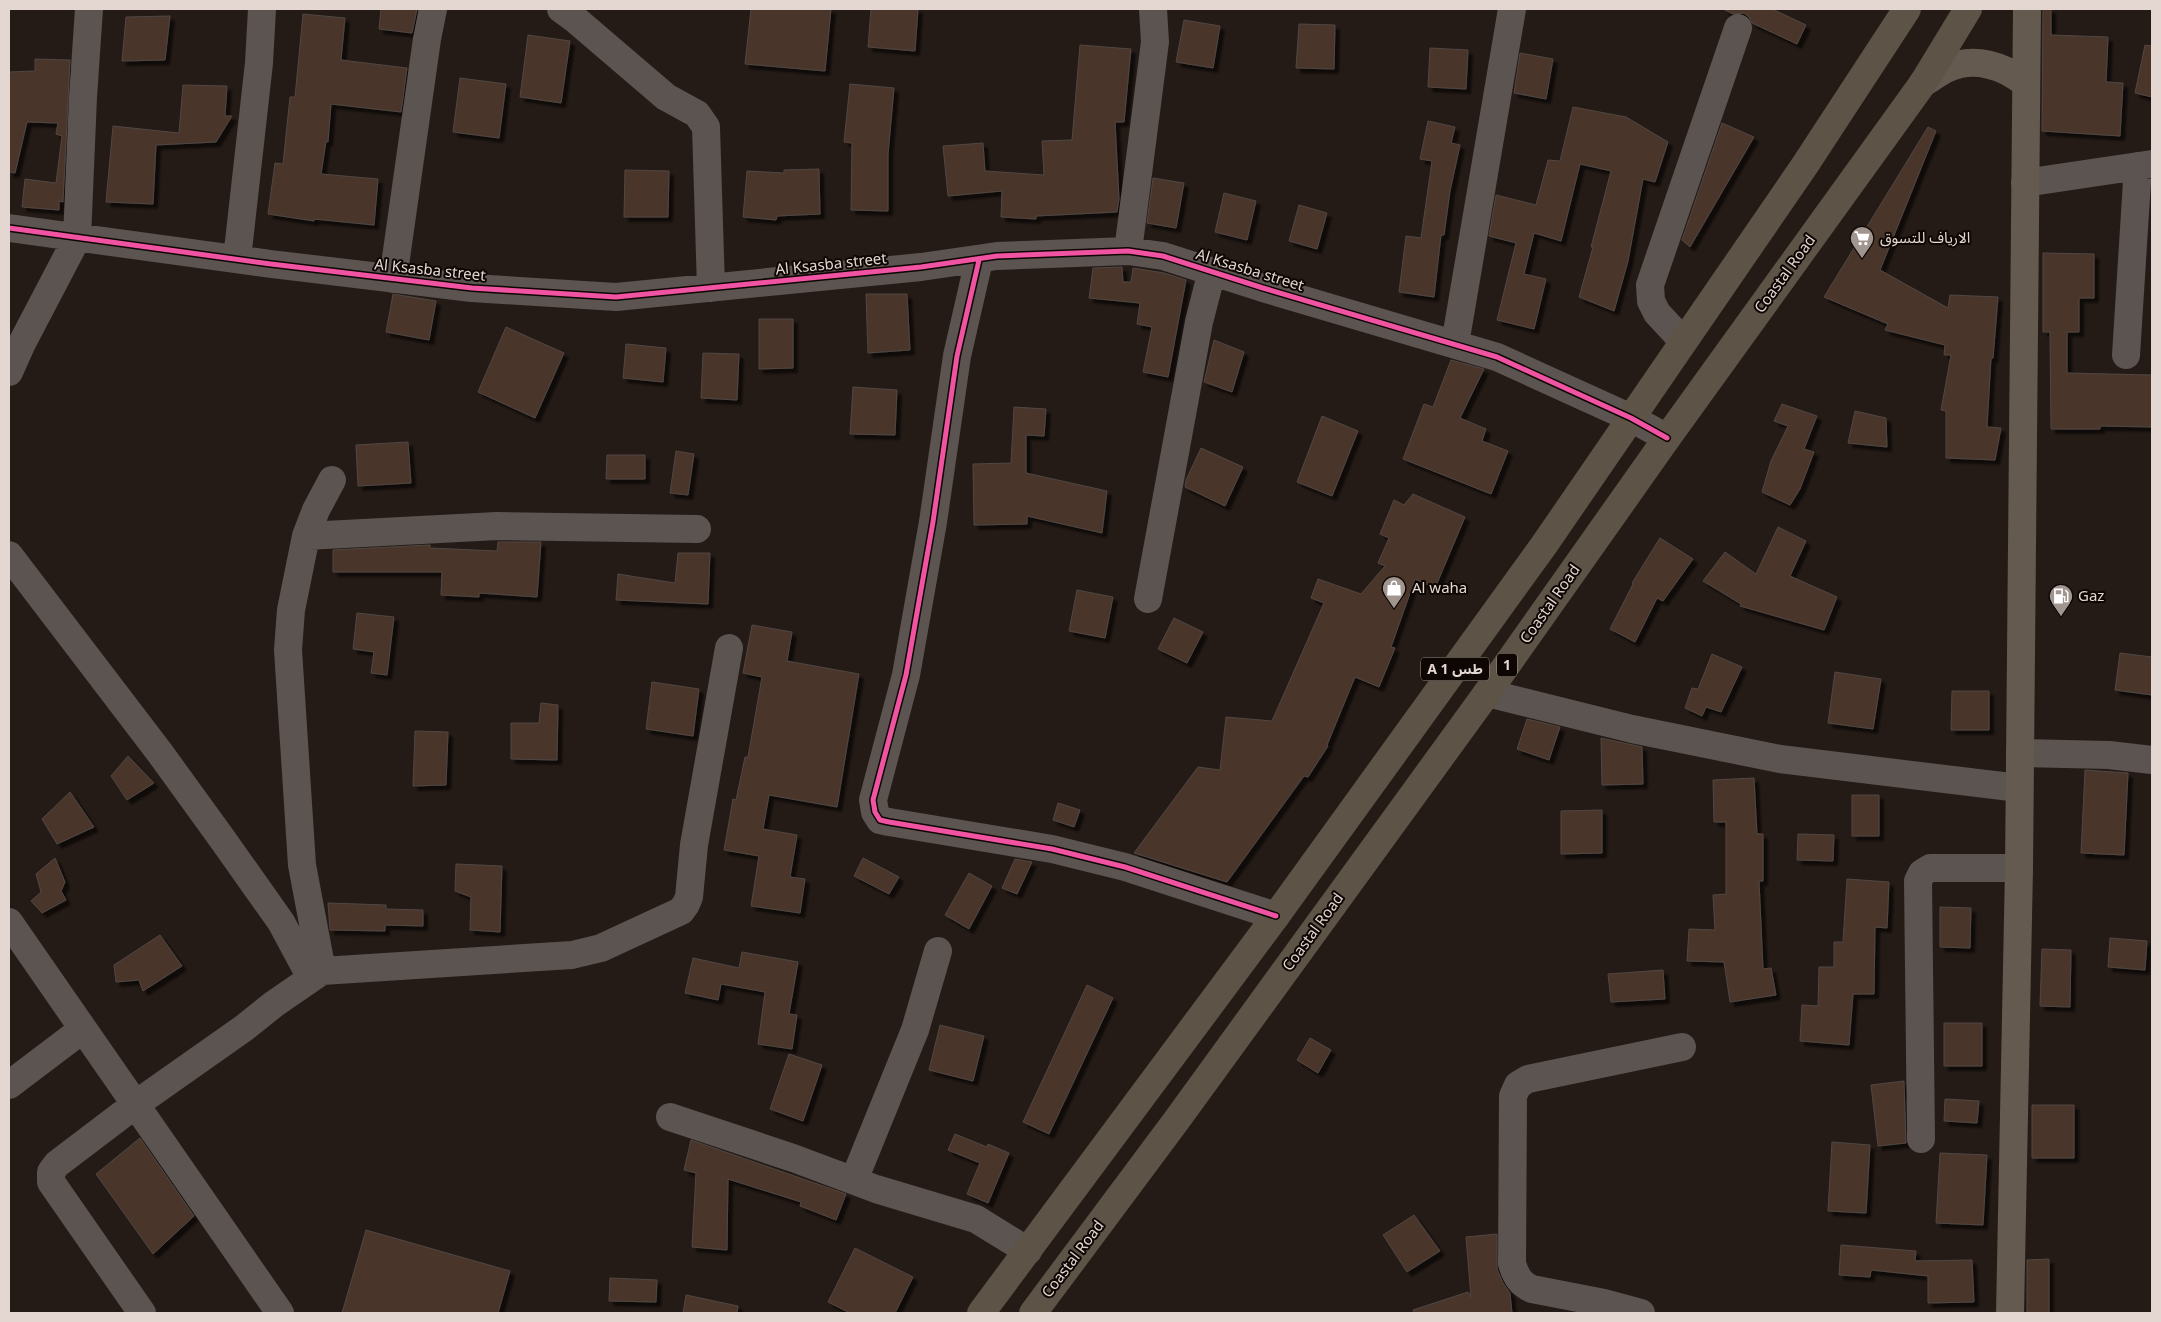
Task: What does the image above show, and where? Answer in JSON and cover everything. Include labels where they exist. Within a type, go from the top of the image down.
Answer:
[{"type":"highway","name":"A 1 طس","points":[[980,1313],[1276,916],[1544,545],[1804,165],[1907,9]]},
{"type":"highway","name":"Coastal Road","points":[[1033,1313],[1170,1129],[1487,693],[1667,438],[1923,83],[1968,9]]},
{"type":"main road","points":[[2010,1313],[2019,868],[2027,9]]},
{"type":"main road","points":[[1923,83],[1947,68],[1974,63],[2002,68],[2015,74],[2026,84]]},
{"type":"street","points":[[9,372],[21,345],[77,238],[89,9]]},
{"type":"street","points":[[237,259],[259,62],[262,9]]},
{"type":"street","points":[[393,279],[427,39],[434,9]]},
{"type":"street","points":[[561,9],[666,97],[697,114],[706,127],[711,288]]},
{"type":"street","points":[[1128,251],[1155,42],[1153,9]]},
{"type":"street","points":[[1455,344],[1512,9]]},
{"type":"street","points":[[1683,341],[1657,313],[1650,301],[1650,285],[1738,28]]},
{"type":"street","points":[[2025,183],[2145,165],[2126,356]]},
{"type":"street","name":"Al Ksasba street","points":[[9,228],[472,288],[616,297],[979,260],[997,256],[1128,251],[1162,256],[1281,294],[1497,356],[1631,418],[1667,438]]},
{"type":"street","points":[[979,260],[957,356],[933,522],[906,675],[873,800],[875,812],[880,820],[1052,849],[1125,867],[1276,916]]},
{"type":"street","points":[[1148,599],[1199,322],[1212,271]]},
{"type":"street","points":[[316,974],[302,865],[288,650],[291,610],[306,536],[316,510],[332,480]]},
{"type":"street","points":[[306,536],[497,526],[696,529]]},
{"type":"street","points":[[9,555],[160,752],[224,840],[316,974]]},
{"type":"street","points":[[142,1313],[52,1182],[51,1172],[57,1164],[136,1104],[244,1028],[316,974],[572,954],[601,948],[681,910],[689,897],[694,846],[729,648]]},
{"type":"street","points":[[1487,693],[1632,729],[1780,759],[2019,788]]},
{"type":"street","points":[[2020,754],[2109,755],[2152,760]]},
{"type":"street","points":[[1921,1139],[1918,880],[1922,873],[1930,868],[2019,868]]},
{"type":"street","points":[[9,922],[280,1313]]},
{"type":"street","points":[[854,1180],[915,1030],[938,951]]},
{"type":"street","points":[[9,1085],[83,1029]]},
{"type":"street","points":[[1641,1313],[1604,1303],[1532,1289],[1523,1285],[1519,1280],[1512,1264],[1513,1096],[1518,1085],[1528,1079],[1682,1046]]},
{"type":"street","points":[[670,1117],[854,1180],[876,1190],[976,1219],[1028,1251]]},
{"type":"building","points":[[381,9],[417,9],[412,33],[379,29]]},
{"type":"building","points":[[751,9],[831,9],[825,71],[745,64]]},
{"type":"building","points":[[871,9],[918,9],[915,51],[868,47]]},
{"type":"building","points":[[1723,9],[1772,9],[1806,25],[1797,44],[1752,23],[1744,13],[1733,14]]},
{"type":"building","points":[[2043,9],[2051,9],[2051,35],[2108,37],[2106,82],[2123,83],[2120,136],[2042,131]]},
{"type":"building","points":[[303,14],[345,18],[341,60],[407,68],[401,112],[331,104],[328,142],[326,141],[321,174],[378,179],[374,225],[314,219],[314,221],[268,214],[275,163],[283,164],[290,97],[295,97]]},
{"type":"building","points":[[170,16],[165,60],[122,61],[126,17]]},
{"type":"building","points":[[1184,20],[1220,26],[1213,68],[1176,62]]},
{"type":"building","points":[[1299,24],[1335,25],[1334,69],[1296,68]]},
{"type":"building","points":[[528,35],[570,41],[561,103],[520,97]]},
{"type":"building","points":[[1080,45],[1131,49],[1124,122],[1115,122],[1119,199],[1117,212],[1036,216],[1036,219],[1001,217],[1002,191],[948,196],[943,146],[983,143],[985,171],[1044,175],[1042,141],[1072,140]]},
{"type":"building","points":[[2145,45],[2152,46],[2152,97],[2135,93]]},
{"type":"building","points":[[1430,48],[1468,50],[1466,89],[1428,87]]},
{"type":"building","points":[[1520,53],[1553,59],[1546,99],[1514,93]]},
{"type":"building","points":[[35,59],[70,60],[63,202],[59,201],[59,210],[22,207],[25,179],[56,183],[62,136],[56,134],[58,123],[27,122],[15,173],[9,172],[9,72],[35,71]]},
{"type":"building","points":[[460,78],[506,84],[499,138],[453,132]]},
{"type":"building","points":[[850,84],[894,88],[888,154],[888,211],[851,210],[852,143],[844,142]]},
{"type":"building","points":[[183,85],[227,86],[225,116],[232,116],[216,142],[156,145],[153,204],[106,202],[113,126],[179,133]]},
{"type":"building","points":[[1573,107],[1626,117],[1668,142],[1655,182],[1643,179],[1628,261],[1614,311],[1579,297],[1611,171],[1580,164],[1561,241],[1534,233],[1524,274],[1546,279],[1534,329],[1497,320],[1516,243],[1489,236],[1496,195],[1536,205],[1548,160],[1560,161]]},
{"type":"building","points":[[1428,121],[1455,127],[1451,143],[1460,145],[1450,191],[1444,235],[1441,235],[1434,297],[1399,292],[1406,236],[1421,238],[1432,161],[1420,159]]},
{"type":"building","points":[[1722,123],[1754,137],[1690,247],[1682,240]]},
{"type":"building","points":[[1928,127],[1936,131],[1880,270],[1948,308],[1950,295],[1998,297],[1993,358],[1991,358],[1987,427],[2001,428],[1995,460],[1946,458],[1946,411],[1941,410],[1951,355],[1944,355],[1945,345],[1885,330],[1888,324],[1824,297]]},
{"type":"building","points":[[819,169],[820,214],[777,216],[776,220],[743,217],[747,171],[784,173],[784,170]]},
{"type":"building","points":[[625,170],[669,171],[668,217],[624,217]]},
{"type":"building","points":[[1153,178],[1184,183],[1176,228],[1147,223]]},
{"type":"building","points":[[1224,193],[1256,201],[1247,240],[1215,232]]},
{"type":"building","points":[[1299,205],[1327,213],[1317,249],[1289,241]]},
{"type":"building","points":[[2043,253],[2094,254],[2094,298],[2079,298],[2079,332],[2067,332],[2067,373],[2152,375],[2152,427],[2100,426],[2100,429],[2051,429],[2050,332],[2043,332]]},
{"type":"building","points":[[1122,267],[1123,282],[1131,282],[1133,268],[1164,273],[1186,280],[1168,377],[1143,372],[1152,327],[1137,324],[1140,303],[1089,298],[1093,268]]},
{"type":"building","points":[[393,294],[436,301],[429,340],[386,332]]},
{"type":"building","points":[[866,294],[907,294],[910,350],[868,353]]},
{"type":"building","points":[[759,319],[793,319],[793,368],[759,369]]},
{"type":"building","points":[[506,327],[564,353],[535,418],[478,392]]},
{"type":"building","points":[[1214,340],[1244,352],[1232,392],[1204,382]]},
{"type":"building","points":[[626,344],[666,348],[663,382],[623,378]]},
{"type":"building","points":[[703,353],[739,354],[737,400],[701,398]]},
{"type":"building","points":[[1451,360],[1484,369],[1460,418],[1486,429],[1482,441],[1508,451],[1491,494],[1403,459],[1424,404],[1433,407]]},
{"type":"building","points":[[853,387],[897,390],[895,435],[850,434]]},
{"type":"building","points":[[1782,404],[1817,416],[1804,449],[1814,452],[1800,489],[1790,505],[1762,492],[1771,461],[1788,426],[1774,421]]},
{"type":"building","points":[[1014,407],[1046,409],[1044,436],[1026,435],[1026,473],[1107,491],[1102,533],[1027,516],[1027,524],[974,525],[973,464],[1011,463]]},
{"type":"building","points":[[1855,411],[1886,418],[1887,447],[1848,443]]},
{"type":"building","points":[[1322,416],[1358,431],[1332,496],[1297,482]]},
{"type":"building","points":[[408,442],[411,483],[358,486],[356,445]]},
{"type":"building","points":[[1201,448],[1243,467],[1225,506],[1185,487],[1186,480]]},
{"type":"building","points":[[676,451],[694,454],[688,495],[670,493]]},
{"type":"building","points":[[607,455],[645,455],[645,479],[606,479]]},
{"type":"building","points":[[1413,494],[1465,517],[1435,588],[1415,579],[1391,647],[1395,648],[1379,687],[1355,677],[1328,746],[1308,777],[1304,776],[1227,882],[1134,853],[1198,767],[1220,770],[1226,717],[1272,721],[1324,603],[1311,598],[1318,579],[1361,594],[1385,566],[1378,563],[1389,538],[1380,534],[1394,500],[1404,505]]},
{"type":"building","points":[[1778,527],[1806,541],[1790,576],[1837,597],[1824,630],[1740,606],[1741,604],[1703,581],[1725,552],[1756,574]]},
{"type":"building","points":[[1660,538],[1693,559],[1663,601],[1657,598],[1635,642],[1610,629],[1632,583]]},
{"type":"building","points":[[498,542],[541,542],[537,597],[479,593],[479,597],[441,595],[442,572],[333,572],[333,550],[430,545],[430,548],[497,551]]},
{"type":"building","points":[[678,553],[710,553],[708,604],[616,600],[618,574],[675,583]]},
{"type":"building","points":[[1077,590],[1113,597],[1105,638],[1069,631]]},
{"type":"building","points":[[357,613],[394,617],[387,675],[371,673],[374,652],[353,649]]},
{"type":"building","points":[[1174,618],[1203,632],[1187,663],[1158,649]]},
{"type":"building","points":[[752,625],[792,632],[787,661],[859,674],[837,807],[769,795],[763,829],[797,835],[790,877],[805,879],[800,913],[751,906],[759,856],[724,850],[733,799],[736,800],[745,757],[748,757],[762,677],[743,673]]},
{"type":"building","points":[[2120,653],[2152,657],[2152,695],[2115,690]]},
{"type":"building","points":[[1712,654],[1742,667],[1721,712],[1706,707],[1702,716],[1685,708],[1692,688],[1698,689]]},
{"type":"building","points":[[1835,672],[1881,679],[1873,729],[1828,723]]},
{"type":"building","points":[[652,682],[699,689],[693,736],[646,729]]},
{"type":"building","points":[[1952,691],[1989,691],[1989,730],[1951,730]]},
{"type":"building","points":[[541,703],[558,705],[557,760],[511,759],[511,723],[539,723]]},
{"type":"building","points":[[1527,719],[1560,727],[1549,760],[1517,749]]},
{"type":"building","points":[[415,731],[448,732],[446,785],[413,786]]},
{"type":"building","points":[[1601,738],[1642,747],[1643,784],[1602,785]]},
{"type":"building","points":[[128,756],[154,783],[127,800],[111,776]]},
{"type":"building","points":[[2085,770],[2128,773],[2124,855],[2081,853]]},
{"type":"building","points":[[1754,778],[1757,834],[1763,834],[1763,881],[1759,881],[1763,969],[1771,968],[1776,995],[1730,1002],[1724,962],[1687,961],[1689,929],[1715,930],[1713,895],[1726,894],[1726,822],[1714,822],[1713,780]]},
{"type":"building","points":[[70,792],[94,827],[57,844],[42,819]]},
{"type":"building","points":[[1852,795],[1879,795],[1879,836],[1852,836]]},
{"type":"building","points":[[1058,803],[1080,810],[1074,827],[1053,820]]},
{"type":"building","points":[[1602,810],[1602,853],[1561,854],[1561,811]]},
{"type":"building","points":[[1798,834],[1834,835],[1833,861],[1797,860]]},
{"type":"building","points":[[55,858],[65,882],[61,891],[66,900],[42,913],[31,901],[41,892],[36,874]]},
{"type":"building","points":[[863,858],[899,877],[889,894],[854,876]]},
{"type":"building","points":[[1015,859],[1032,862],[1017,894],[1002,888]]},
{"type":"building","points":[[456,864],[502,866],[500,932],[470,930],[471,897],[455,891]]},
{"type":"building","points":[[969,873],[992,886],[969,929],[945,915]]},
{"type":"building","points":[[1847,879],[1889,882],[1887,928],[1875,927],[1874,994],[1853,994],[1849,1045],[1800,1041],[1802,1005],[1818,1006],[1819,967],[1834,967],[1834,942],[1843,942]]},
{"type":"building","points":[[328,903],[386,905],[386,909],[423,910],[423,926],[385,925],[385,931],[330,930]]},
{"type":"building","points":[[1940,907],[1971,908],[1970,948],[1940,947]]},
{"type":"building","points":[[160,935],[182,966],[143,991],[139,980],[116,982],[114,965]]},
{"type":"building","points":[[2110,938],[2147,941],[2145,970],[2108,967]]},
{"type":"building","points":[[2042,949],[2071,950],[2070,1007],[2040,1006]]},
{"type":"building","points":[[742,952],[798,962],[789,1014],[797,1015],[792,1049],[758,1044],[765,992],[721,984],[718,1000],[685,993],[693,958],[739,968]]},
{"type":"building","points":[[1663,970],[1665,999],[1611,1002],[1608,974]]},
{"type":"building","points":[[1087,985],[1113,998],[1049,1134],[1023,1122]]},
{"type":"building","points":[[1944,1023],[1982,1023],[1982,1066],[1944,1066]]},
{"type":"building","points":[[940,1025],[984,1036],[973,1081],[929,1070]]},
{"type":"building","points":[[1310,1038],[1331,1050],[1318,1073],[1297,1060]]},
{"type":"building","points":[[789,1054],[822,1065],[803,1121],[770,1109]]},
{"type":"building","points":[[1904,1081],[1906,1143],[1878,1146],[1871,1085]]},
{"type":"building","points":[[1945,1099],[1979,1101],[1977,1123],[1944,1121]]},
{"type":"building","points":[[2032,1105],[2074,1105],[2074,1158],[2032,1158]]},
{"type":"building","points":[[955,1134],[987,1147],[988,1144],[1009,1153],[988,1203],[967,1194],[980,1163],[948,1150]]},
{"type":"building","points":[[140,1138],[194,1216],[153,1254],[96,1174]]},
{"type":"building","points":[[691,1140],[846,1194],[836,1220],[800,1206],[801,1202],[728,1179],[727,1250],[692,1247],[696,1173],[684,1170]]},
{"type":"building","points":[[1832,1142],[1870,1145],[1866,1213],[1828,1211]]},
{"type":"building","points":[[1940,1153],[1987,1155],[1983,1225],[1936,1223]]},
{"type":"building","points":[[1414,1215],[1440,1251],[1407,1272],[1383,1235]]},
{"type":"building","points":[[366,1230],[510,1271],[498,1313],[342,1313]]},
{"type":"building","points":[[1497,1234],[1497,1269],[1510,1293],[1512,1313],[1414,1313],[1413,1310],[1468,1292],[1471,1297],[1466,1237]]},
{"type":"building","points":[[1841,1245],[1916,1251],[1915,1261],[1972,1260],[1974,1302],[1928,1303],[1928,1276],[1871,1270],[1870,1277],[1839,1275]]},
{"type":"building","points":[[855,1248],[913,1277],[895,1313],[850,1313],[828,1302]]},
{"type":"building","points":[[2049,1259],[2049,1313],[2027,1313],[2027,1260]]},
{"type":"building","points":[[610,1278],[657,1280],[656,1302],[609,1301]]},
{"type":"building","points":[[686,1295],[738,1306],[737,1313],[683,1313]]},
{"type":"cycle path","points":[[9,228],[271,264],[472,288],[616,297],[921,267],[997,256],[1128,251],[1163,256],[1263,288],[1497,357],[1631,418],[1667,438]]},
{"type":"cycle path","points":[[979,260],[957,356],[933,522],[906,675],[873,800],[875,812],[880,820],[889,822],[1052,849],[1125,867],[1276,916]]},
{"type":"place","name":"الارياف للتسوق","points":[[1862,259]]},
{"type":"place","name":"Al waha","points":[[1394,609]]},
{"type":"place","name":"Gaz","points":[[2061,617]]}]
